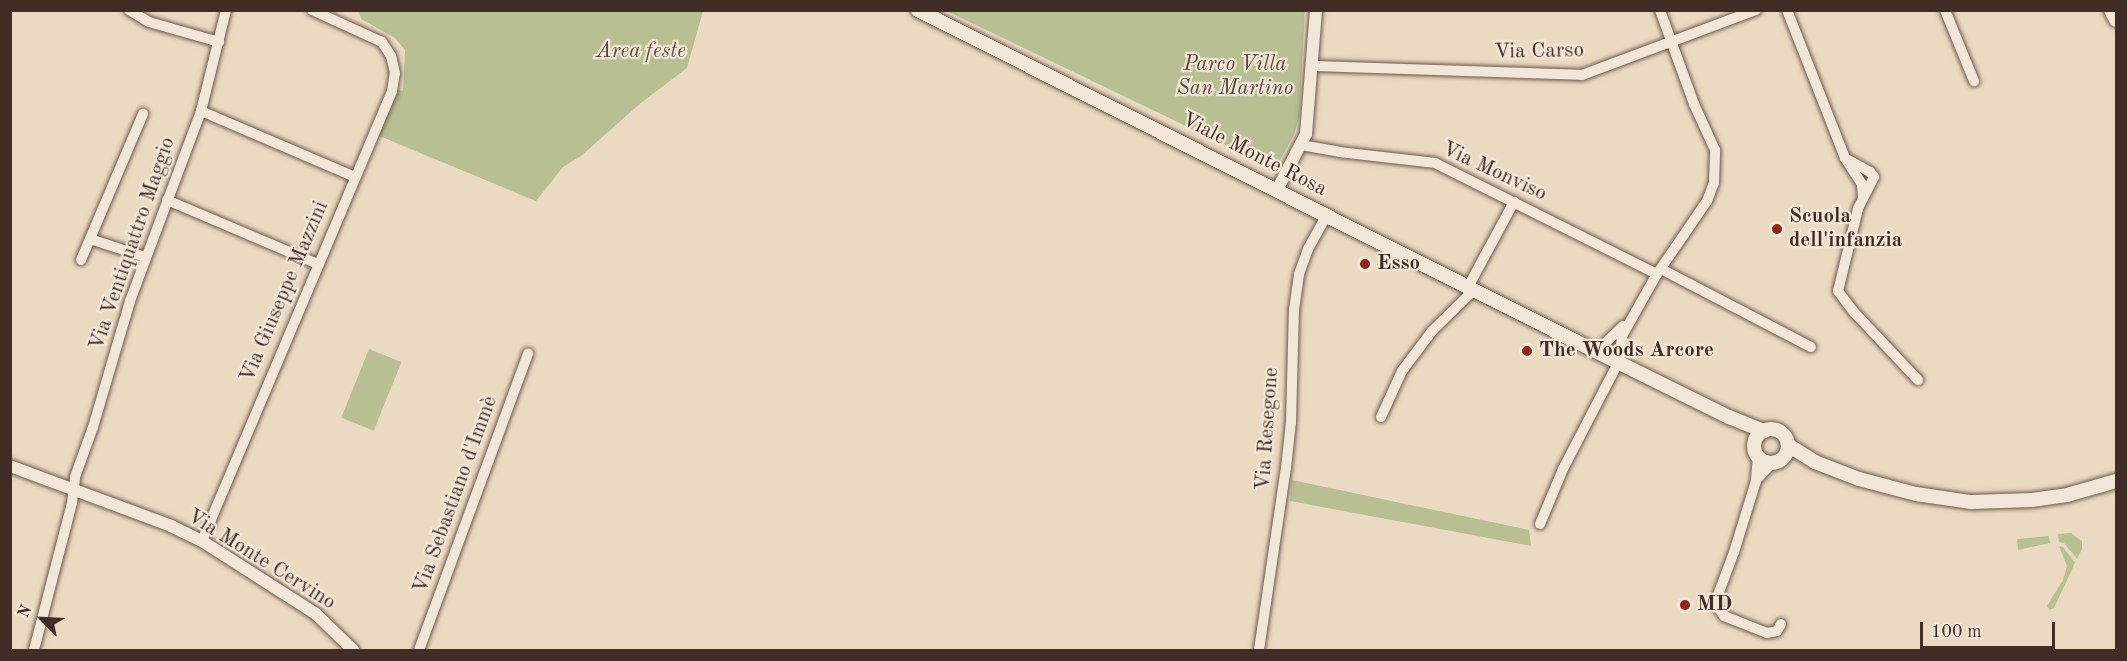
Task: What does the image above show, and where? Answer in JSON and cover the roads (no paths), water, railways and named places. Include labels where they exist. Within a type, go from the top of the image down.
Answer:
[{"type":"main road","name":"Viale Monte Rosa","points":[[918,10],[1729,417],[1764,431],[1778,430],[1785,436],[1788,445],[1815,462],[1896,490],[1980,502],[2032,500],[2116,481]]},
{"type":"main road","points":[[2111,10],[2116,20]]},
{"type":"main road","name":"Viale Monte Rosa","points":[[1729,417],[1756,451],[1778,461],[1815,462]]},
{"type":"main road","points":[[1756,451],[1757,436],[1764,431]]},
{"type":"main road","points":[[1778,461],[1788,445]]},
{"type":"street","points":[[129,10],[149,22],[219,42]]},
{"type":"street","name":"Via Ventiquattro Maggio","points":[[34,651],[72,503],[72,489],[145,257],[201,111],[226,10]]},
{"type":"street","name":"Via Giuseppe Mazzini","points":[[202,541],[392,91],[395,73],[391,56],[382,42],[312,10]]},
{"type":"street","points":[[1277,190],[1301,145],[1308,122],[1316,10]]},
{"type":"street","points":[[1540,524],[1563,469],[1618,361],[1622,336],[1659,272],[1707,201],[1714,183],[1716,163],[1712,141],[1695,104],[1660,10]]},
{"type":"street","name":"Via Carso","points":[[1312,66],[1582,75],[1756,10]]},
{"type":"street","points":[[1787,10],[1845,158],[1863,184],[1863,198],[1838,291],[1853,311],[1918,380]]},
{"type":"street","points":[[1945,10],[1974,81]]},
{"type":"street","points":[[201,111],[355,177]]},
{"type":"street","points":[[81,260],[143,114]]},
{"type":"street","name":"Via Monviso","points":[[1301,145],[1338,152],[1435,163],[1811,347]]},
{"type":"street","points":[[167,200],[318,264]]},
{"type":"street","points":[[1381,417],[1402,371],[1432,331],[1471,288],[1514,202]]},
{"type":"street","name":"Via Resegone","points":[[1259,651],[1291,422],[1294,310],[1299,274],[1308,249],[1326,216]]},
{"type":"street","points":[[90,239],[145,257]]},
{"type":"street","points":[[1597,351],[1633,315]]},
{"type":"street","name":"Via Sebastiano d'Immè","points":[[419,651],[528,353]]},
{"type":"street","points":[[1756,451],[1756,481],[1715,603],[1724,616],[1767,633],[1777,631],[1781,624]]},
{"type":"street","points":[[1756,481],[1778,461]]},
{"type":"street","points":[[10,466],[72,489]]},
{"type":"street","name":"Via Monte Cervino","points":[[72,489],[171,526],[202,541],[316,614],[353,651]]},
{"type":"place","name":"Scuola dell'infanzia","points":[[1777,229]]},
{"type":"place","name":"Esso","points":[[1365,264]]},
{"type":"place","name":"The Woods Arcore","points":[[1527,351]]},
{"type":"place","name":"MD","points":[[1685,605]]},
{"type":"park label","name":"Area feste","points":[[641,52]]},
{"type":"park label","name":"Parco Villa San Martino","points":[[1235,77]]}]
